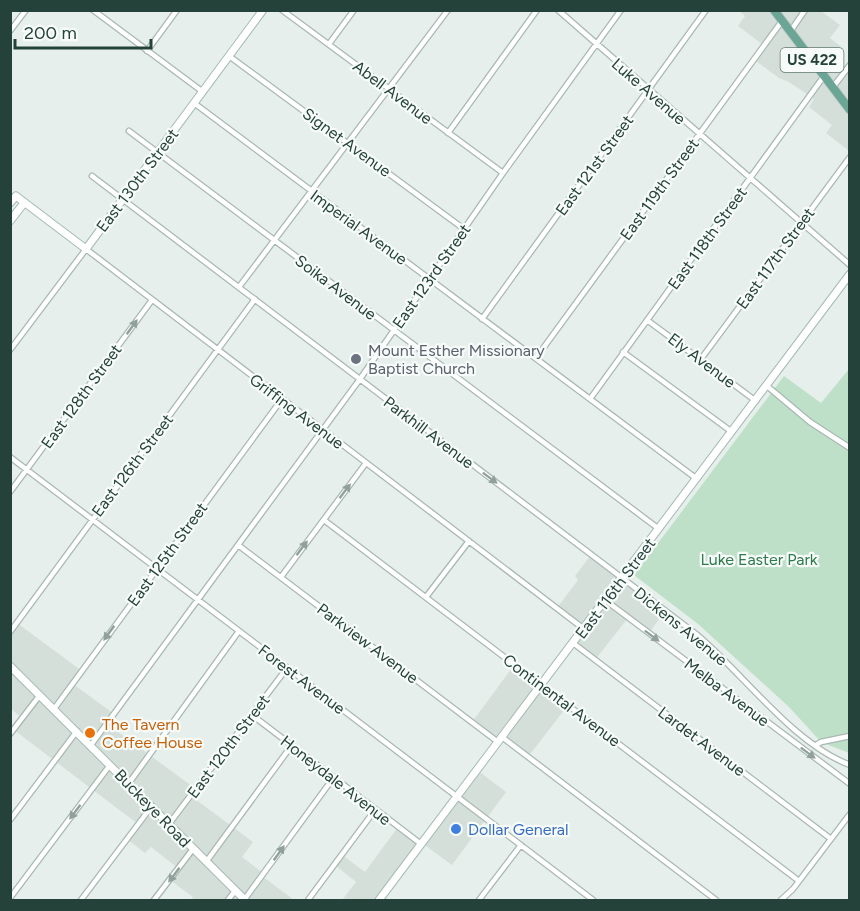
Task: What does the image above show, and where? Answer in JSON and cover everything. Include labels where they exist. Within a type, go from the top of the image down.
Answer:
[{"type":"main road","name":"East 130th Street","points":[[86,249],[263,10]]},
{"type":"main road","name":"US 422","points":[[774,10],[849,110]]},
{"type":"main road","name":"Griffing Avenue","points":[[12,197],[24,203],[86,249]]},
{"type":"main road","points":[[10,221],[24,203]]},
{"type":"main road","name":"East 116th Street","points":[[383,899],[421,844],[756,401],[849,274]]},
{"type":"main road","name":"Buckeye Road","points":[[10,666],[244,900]]},
{"type":"street","points":[[10,31],[26,10]]},
{"type":"street","points":[[147,51],[177,10]]},
{"type":"street","name":"Abell Avenue","points":[[282,10],[504,173]]},
{"type":"street","points":[[329,44],[354,10]]},
{"type":"street","points":[[239,287],[448,10]]},
{"type":"street","points":[[448,133],[537,10]]},
{"type":"street","name":"Luke Avenue","points":[[558,10],[849,265]]},
{"type":"street","name":"East 123rd Street","points":[[91,745],[360,379],[621,10]]},
{"type":"street","name":"East 121st Street","points":[[482,319],[706,10]]},
{"type":"street","points":[[790,32],[805,10]]},
{"type":"street","points":[[97,12],[203,92]]},
{"type":"street","name":"East 119th Street","points":[[536,358],[782,21]]},
{"type":"street","name":"Signet Avenue","points":[[230,56],[464,229]]},
{"type":"street","points":[[833,87],[849,65]]},
{"type":"street","name":"East 118th Street","points":[[590,399],[824,76]]},
{"type":"street","name":"Imperial Avenue","points":[[194,103],[697,479]]},
{"type":"street","name":"Soika Avenue","points":[[129,131],[658,529]]},
{"type":"street","name":"East 117th Street","points":[[701,358],[849,157]]},
{"type":"street","name":"Parkhill Avenue","points":[[92,176],[622,579]]},
{"type":"street","name":"Griffing Avenue","points":[[86,249],[584,629]]},
{"type":"street","name":"East 130th Street","points":[[10,350],[86,249]]},
{"type":"street","name":"East 126th Street","points":[[10,632],[255,299]]},
{"type":"street","name":"East 128th Street","points":[[10,492],[152,300]]},
{"type":"street","name":"Ely Avenue","points":[[648,320],[756,401]]},
{"type":"street","points":[[623,352],[732,432]]},
{"type":"street","points":[[767,386],[810,422],[849,448]]},
{"type":"street","name":"East 125th Street","points":[[54,709],[282,399]]},
{"type":"street","name":"Forest Avenue","points":[[10,457],[521,845],[583,896],[593,900]]},
{"type":"street","points":[[281,577],[366,463]]},
{"type":"street","name":"Continental Avenue","points":[[324,520],[799,880]]},
{"type":"street","points":[[426,597],[469,541]]},
{"type":"street","name":"Parkview Avenue","points":[[238,545],[716,900]]},
{"type":"street","name":"Dickens Avenue","points":[[622,579],[713,648],[779,715],[816,745],[849,765]]},
{"type":"street","name":"Melba Avenue","points":[[605,600],[849,784]]},
{"type":"street","points":[[129,783],[239,631]]},
{"type":"street","name":"Lardet Avenue","points":[[573,643],[831,838]]},
{"type":"street","name":"East 120th Street","points":[[169,824],[287,668]]},
{"type":"street","points":[[10,734],[40,695]]},
{"type":"street","name":"Honeydale Avenue","points":[[252,715],[421,844]]},
{"type":"street","points":[[10,820],[77,731]]},
{"type":"street","points":[[816,745],[849,736]]},
{"type":"street","points":[[207,862],[292,746]]},
{"type":"street","points":[[10,898],[110,765]]},
{"type":"street","points":[[244,900],[334,777]]},
{"type":"street","points":[[81,900],[152,806]]},
{"type":"street","points":[[308,900],[375,810]]},
{"type":"street","points":[[781,900],[849,814]]},
{"type":"street","points":[[479,900],[521,845]]},
{"type":"street","points":[[154,900],[193,849]]},
{"type":"street","points":[[228,900],[235,891]]},
{"type":"shaded area","points":[[738,10],[821,11],[840,25],[830,38],[843,48],[835,58],[847,68],[849,65],[849,151],[826,133],[832,125],[809,107],[814,99],[756,61],[766,47],[738,26],[745,16]]},
{"type":"shaded area","points":[[591,555],[665,611],[649,633],[628,618],[595,660],[573,643],[584,629],[557,608],[578,580],[575,576]]},
{"type":"shaded area","points":[[10,621],[15,625],[17,623],[82,671],[73,684],[114,714],[107,724],[196,789],[191,796],[253,842],[242,857],[263,873],[262,876],[294,900],[191,900],[193,897],[170,880],[178,868],[151,847],[145,853],[127,839],[138,824],[14,730],[22,718],[11,709]]},
{"type":"shaded area","points":[[515,664],[568,705],[528,757],[502,737],[498,742],[472,722]]},
{"type":"shaded area","points":[[477,770],[506,792],[452,865],[422,843]]},
{"type":"shaded area","points":[[398,827],[421,844],[383,896],[389,900],[342,900],[356,882],[335,865],[342,855],[365,872]]},
{"type":"green space","name":"Luke Easter Park","points":[[849,369],[849,753],[821,742],[789,707],[698,624],[634,575],[784,376],[821,403]]},
{"type":"place","name":"Mount Esther Missionary Baptist Church","points":[[356,359]]},
{"type":"place","name":"The Tavern Coffee House","points":[[90,733]]},
{"type":"place","name":"Dollar General","points":[[456,829]]}]
